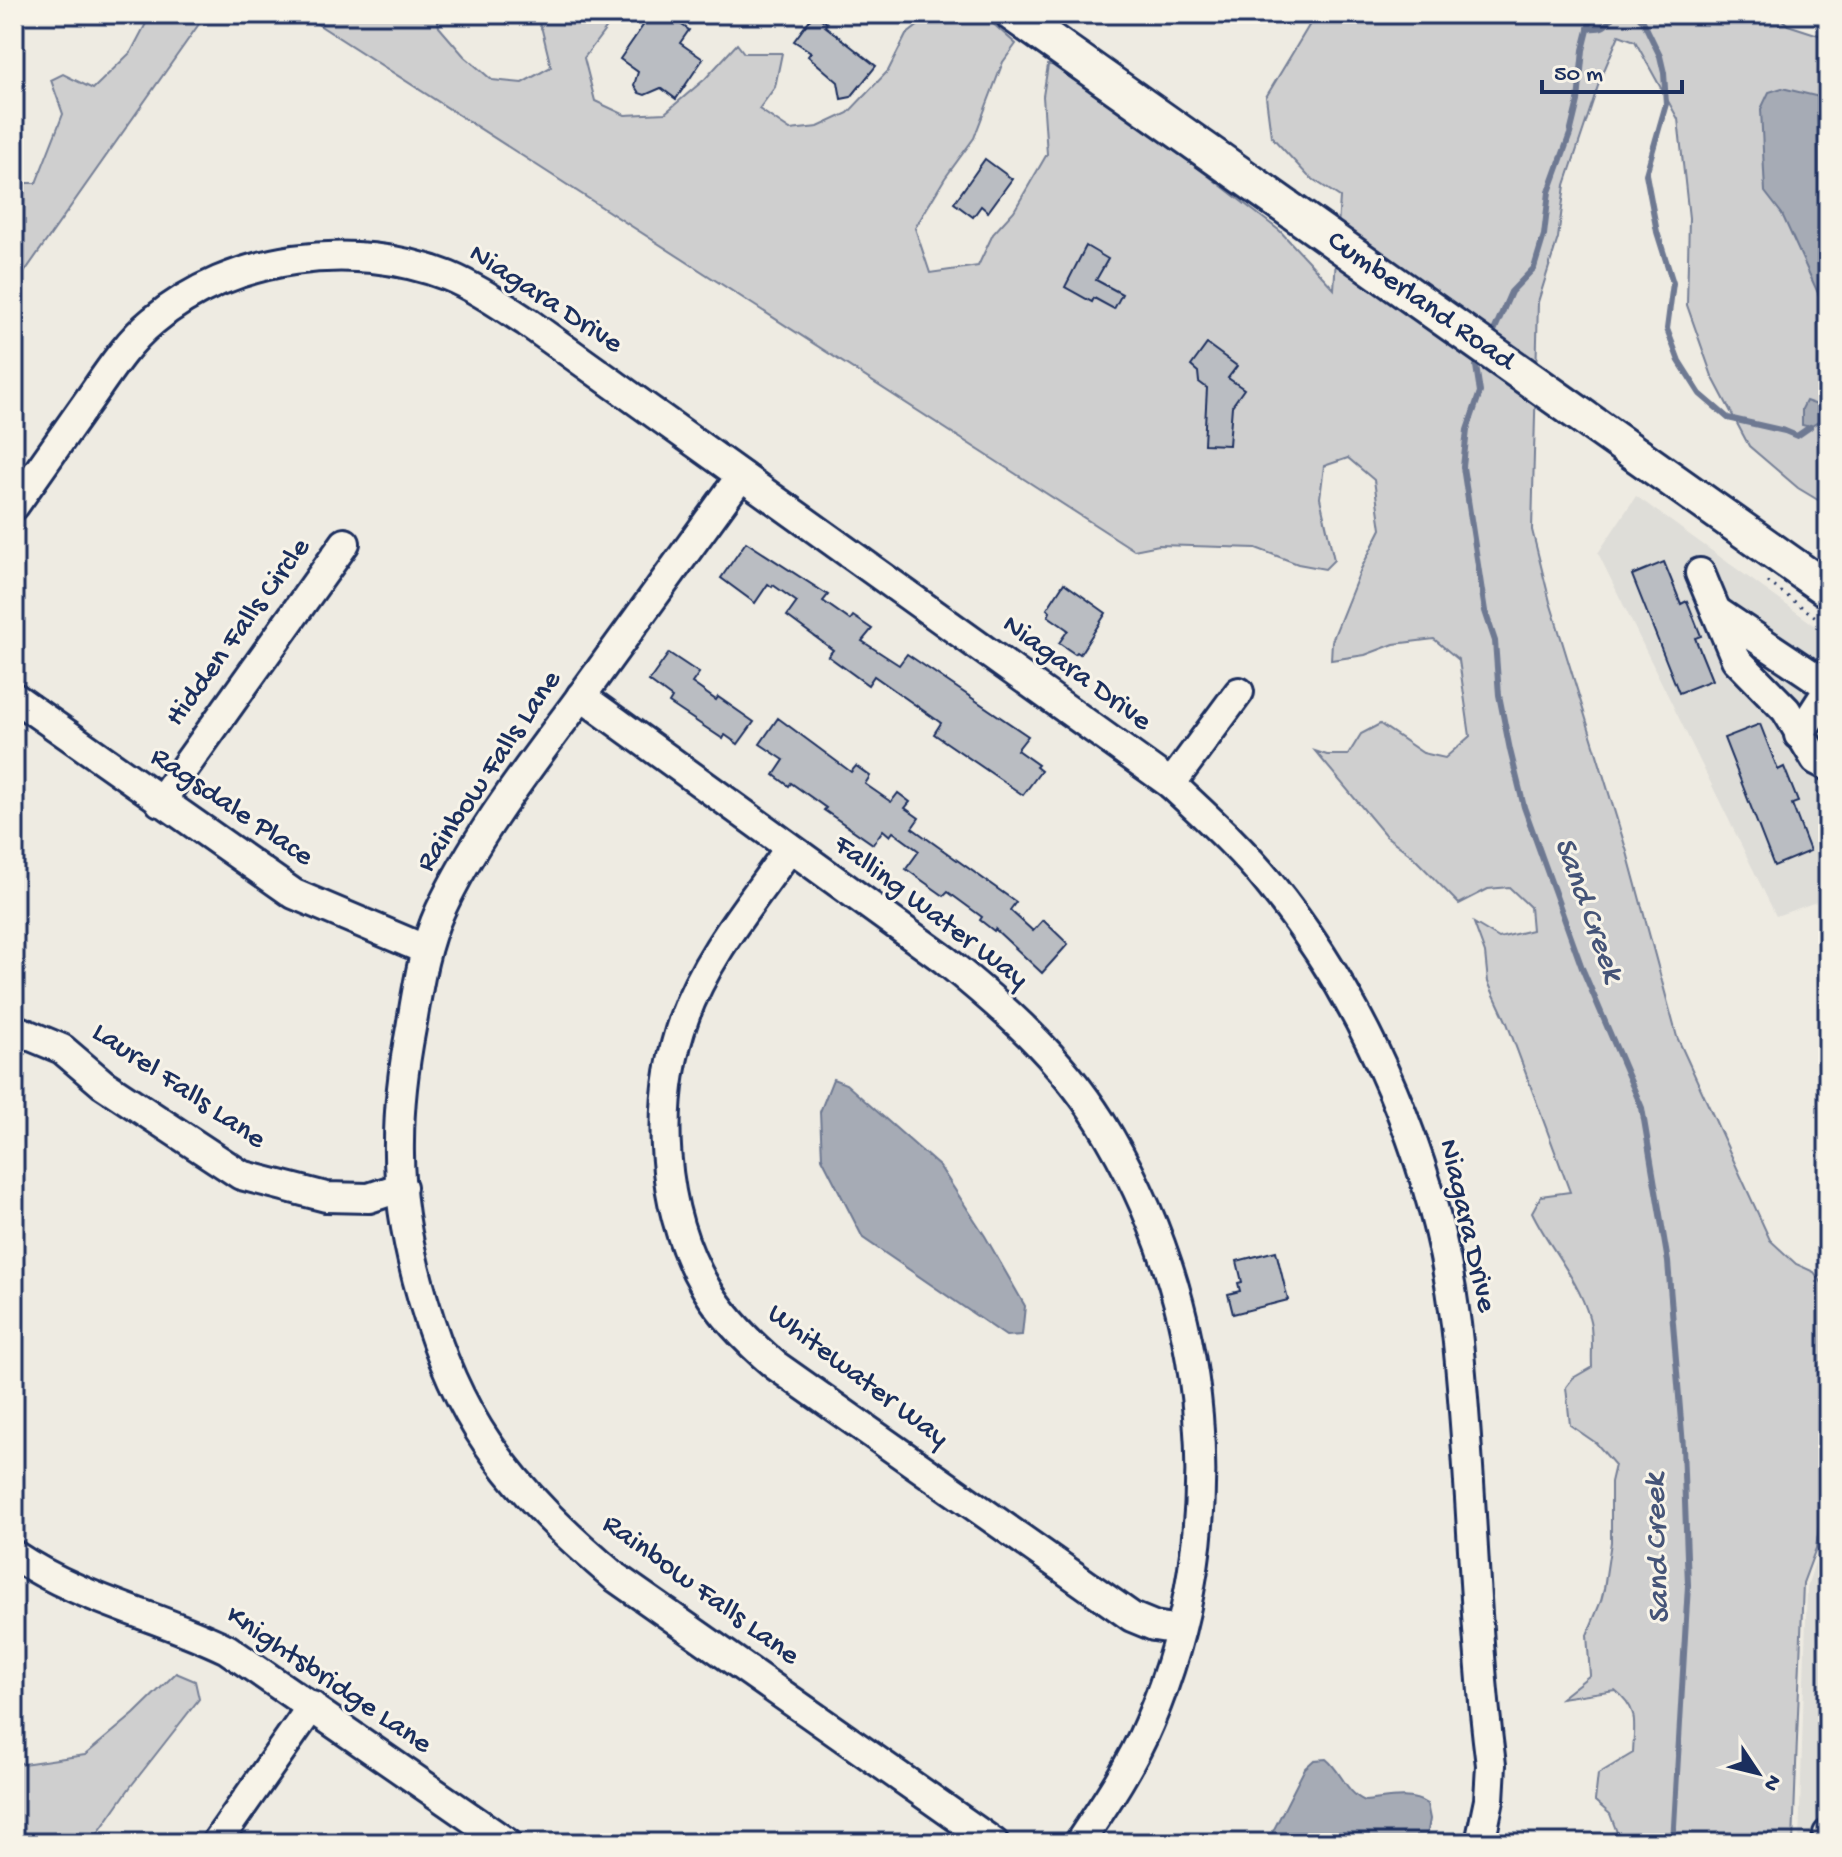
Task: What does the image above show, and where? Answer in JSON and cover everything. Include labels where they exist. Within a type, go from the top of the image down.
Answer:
[{"type":"main road","name":"Cumberland Road","points":[[1013,14],[1503,362],[1825,580]]},
{"type":"street","name":"Niagara Drive","points":[[14,506],[114,364],[151,322],[192,292],[232,275],[284,262],[318,257],[399,261],[449,277],[527,322],[1171,784],[1220,830],[1268,882],[1303,929],[1377,1056],[1413,1141],[1430,1196],[1456,1323],[1491,1765],[1489,1800],[1480,1843]]},
{"type":"street","name":"Rainbow Falls Lane","points":[[741,476],[519,780],[441,909],[424,949],[404,1063],[398,1143],[407,1231],[426,1310],[452,1379],[487,1442],[520,1486],[570,1538],[615,1577],[994,1843]]},
{"type":"street","name":"Hidden Falls Circle","points":[[160,802],[345,543]]},
{"type":"street","points":[[1700,573],[1736,659],[1786,710],[1816,760],[1828,766]]},
{"type":"street","points":[[1716,611],[1828,688],[1799,735]]},
{"type":"street","points":[[1171,784],[1239,692]]},
{"type":"street","name":"Falling Water Way","points":[[581,696],[945,960],[998,1003],[1046,1051],[1078,1091],[1099,1119],[1136,1184],[1175,1285],[1193,1365],[1200,1414],[1201,1497],[1191,1586],[1163,1688],[1148,1725],[1111,1795],[1079,1843]]},
{"type":"street","name":"Ragsdale Place","points":[[14,697],[294,894],[424,949]]},
{"type":"street","name":"Whitewater Way","points":[[789,849],[709,964],[684,1018],[669,1075],[666,1134],[671,1196],[688,1254],[707,1290],[733,1324],[775,1365],[1132,1617],[1154,1626],[1180,1630]]},
{"type":"street","name":"Laurel Falls Lane","points":[[14,1029],[62,1049],[103,1084],[241,1175],[326,1197],[369,1198],[402,1187]]},
{"type":"street","name":"Knightsbridge Lane","points":[[14,1555],[72,1588],[199,1635],[227,1649],[507,1843]]},
{"type":"street","points":[[216,1843],[312,1706]]},
{"type":"street","points":[[1827,1843],[1828,1834]]},
{"type":"shaded area","points":[[151,14],[206,14],[14,287],[14,183],[36,183],[63,114],[51,80],[63,74],[93,89],[131,52]]},
{"type":"shaded area","points":[[302,14],[437,14],[439,27],[464,56],[492,80],[522,83],[551,67],[542,30],[534,14],[617,14],[584,58],[595,101],[625,115],[665,113],[705,79],[737,44],[744,53],[782,53],[775,87],[759,109],[790,130],[818,127],[848,113],[888,71],[906,35],[933,14],[982,14],[1016,44],[1003,62],[974,138],[915,228],[930,273],[978,266],[993,234],[1014,211],[1047,154],[1043,96],[1048,65],[1063,64],[1280,231],[1334,289],[1340,197],[1308,176],[1271,136],[1266,97],[1316,14],[1776,14],[1788,25],[1828,38],[1828,489],[1818,500],[1798,488],[1749,446],[1712,376],[1687,305],[1689,218],[1678,119],[1635,41],[1619,35],[1600,80],[1565,185],[1558,238],[1538,302],[1532,530],[1550,602],[1627,852],[1677,1037],[1770,1240],[1796,1264],[1814,1272],[1828,1291],[1828,1348],[1818,1386],[1828,1411],[1828,1465],[1816,1548],[1803,1583],[1793,1843],[1621,1843],[1610,1814],[1595,1801],[1598,1774],[1633,1753],[1632,1711],[1615,1690],[1561,1698],[1590,1675],[1587,1635],[1604,1589],[1611,1542],[1611,1482],[1615,1465],[1596,1443],[1570,1425],[1566,1387],[1573,1378],[1592,1367],[1591,1323],[1578,1289],[1532,1212],[1541,1196],[1570,1192],[1507,1023],[1488,982],[1485,953],[1474,923],[1499,938],[1532,930],[1530,907],[1509,887],[1488,889],[1459,904],[1411,855],[1386,836],[1315,751],[1327,755],[1348,755],[1361,734],[1380,724],[1423,753],[1445,758],[1470,736],[1459,660],[1434,639],[1394,644],[1365,655],[1331,660],[1332,641],[1381,529],[1374,480],[1348,458],[1324,466],[1320,498],[1334,560],[1325,569],[1298,564],[1256,548],[1159,545],[1134,550]]},
{"type":"shaded area","points":[[1782,88],[1828,99],[1828,315],[1782,214],[1765,192],[1761,109],[1769,92]]},
{"type":"shaded area","points":[[1806,401],[1823,407],[1823,419],[1810,427],[1802,425],[1802,409]]},
{"type":"shaded area","points":[[1636,496],[1828,635],[1828,898],[1776,916],[1598,553]]},
{"type":"shaded area","points":[[833,1079],[846,1084],[940,1167],[1025,1306],[1022,1335],[1006,1336],[863,1238],[822,1158],[820,1112]]},
{"type":"shaded area","points":[[1828,1501],[1828,1843],[1799,1843],[1807,1587],[1823,1537]]},
{"type":"shaded area","points":[[176,1673],[195,1681],[199,1699],[91,1843],[14,1843],[14,1759],[23,1764],[85,1755]]},
{"type":"shaded area","points":[[1326,1759],[1353,1792],[1365,1801],[1405,1797],[1427,1804],[1430,1819],[1426,1843],[1267,1843],[1305,1768],[1314,1760]]},
{"type":"building","points":[[651,14],[666,14],[689,30],[680,43],[703,59],[676,99],[661,88],[645,95],[639,93],[634,85],[638,72],[620,59]]},
{"type":"building","points":[[814,14],[876,66],[851,97],[841,99],[838,82],[808,56],[811,52],[794,41]]},
{"type":"building","points":[[985,159],[1012,179],[988,212],[981,206],[973,217],[954,203]]},
{"type":"building","points":[[1086,246],[1108,259],[1096,280],[1122,294],[1114,309],[1094,298],[1092,302],[1065,287]]},
{"type":"building","points":[[1207,344],[1237,366],[1228,378],[1244,389],[1232,406],[1229,445],[1204,444],[1207,388],[1199,382],[1198,372],[1191,366]]},
{"type":"building","points":[[746,542],[828,595],[823,601],[850,620],[853,616],[872,629],[862,641],[899,665],[907,654],[1028,736],[1017,750],[1038,765],[1036,767],[1041,771],[1023,795],[934,734],[941,723],[874,676],[868,685],[828,656],[833,650],[787,616],[797,602],[768,584],[755,603],[721,578]]},
{"type":"building","points":[[1664,562],[1681,604],[1687,601],[1701,636],[1695,638],[1712,680],[1679,693],[1632,575]]},
{"type":"building","points":[[1064,583],[1106,613],[1080,654],[1059,643],[1068,630],[1048,616],[1050,612],[1047,609]]},
{"type":"building","points":[[669,653],[699,673],[692,683],[754,722],[738,744],[725,735],[723,739],[669,703],[672,698],[649,681]]},
{"type":"building","points":[[778,718],[851,772],[856,766],[870,776],[865,784],[891,802],[898,793],[910,802],[905,808],[919,818],[912,828],[1016,902],[1010,910],[1033,931],[1043,920],[1068,944],[1042,973],[995,929],[980,920],[982,917],[948,892],[944,896],[906,869],[919,851],[893,832],[890,836],[883,830],[873,844],[791,783],[789,786],[774,775],[784,760],[760,744]]},
{"type":"building","points":[[1760,724],[1778,770],[1784,767],[1798,802],[1792,804],[1810,851],[1774,866],[1724,738]]},
{"type":"building","points":[[1276,1251],[1288,1300],[1233,1314],[1228,1294],[1240,1291],[1238,1283],[1242,1282],[1237,1261]]},
{"type":"waterway","name":"Sand Creek","points":[[1491,338],[1511,292],[1534,268],[1544,235],[1549,192],[1578,101],[1583,50],[1592,14]]},
{"type":"waterway","points":[[1588,28],[1604,26],[1614,14]]},
{"type":"waterway","points":[[1637,14],[1660,56],[1664,73],[1666,104],[1646,174],[1657,232],[1673,283],[1667,329],[1679,361],[1700,394],[1728,418],[1797,436],[1810,427]]},
{"type":"waterway","name":"Sand Creek","points":[[1480,358],[1476,366],[1480,392],[1467,430],[1463,467],[1485,611],[1495,641],[1499,695],[1510,750],[1524,807],[1582,968],[1642,1108],[1668,1262],[1683,1446],[1688,1585],[1673,1843]]}]
